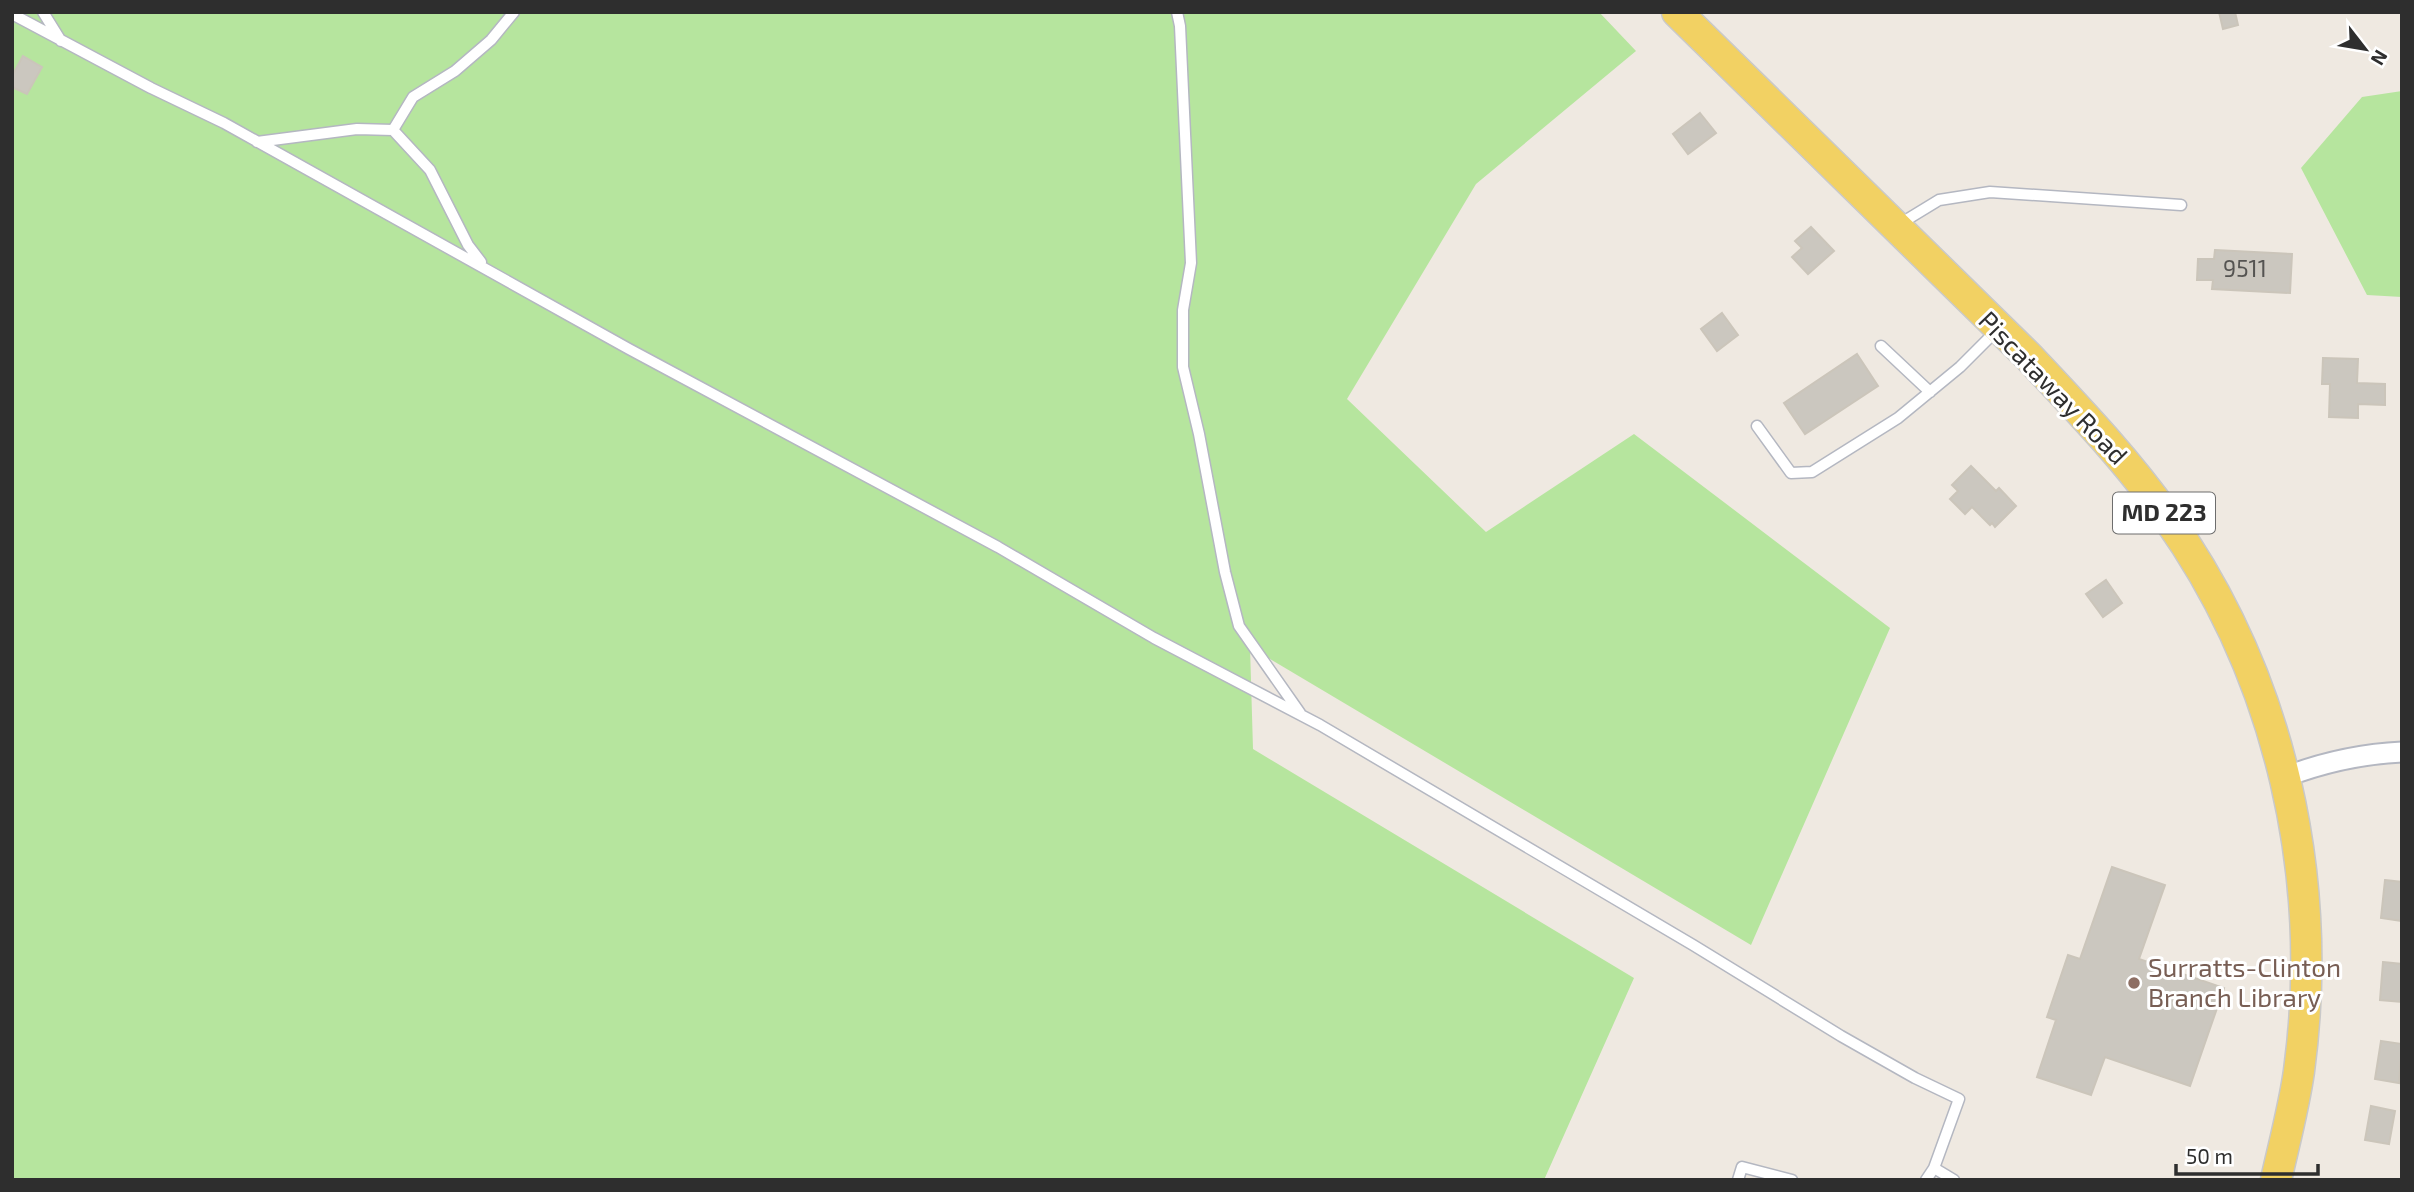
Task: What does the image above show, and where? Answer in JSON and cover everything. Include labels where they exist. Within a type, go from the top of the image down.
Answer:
[{"type":"main road","name":"Piscataway Road","points":[[1677,12],[1998,328],[2119,454],[2167,516],[2222,605],[2240,644],[2273,732],[2297,830],[2303,873],[2307,979],[2298,1072],[2276,1180]]},
{"type":"street","points":[[2285,777],[2337,759],[2402,752]]},
{"type":"lane","points":[[43,12],[62,41]]},
{"type":"lane","points":[[393,130],[413,97],[464,63],[491,40],[514,12]]},
{"type":"lane","points":[[1177,12],[1180,26],[1191,263],[1182,310],[1183,367],[1199,434],[1225,572],[1239,626],[1303,716]]},
{"type":"lane","points":[[12,14],[257,142],[629,349],[998,547],[1154,638],[1303,716],[1693,945],[1841,1036],[1915,1078],[1959,1099],[1934,1168],[1926,1180]]},
{"type":"lane","points":[[257,142],[357,129],[393,130],[430,170],[468,245],[486,268]]},
{"type":"lane","points":[[1895,227],[1939,200],[1990,192],[2181,205]]},
{"type":"lane","points":[[1757,426],[1791,473],[1812,472],[1898,418],[1960,367],[1998,328]]},
{"type":"lane","points":[[1881,346],[1930,392]]},
{"type":"lane","points":[[1738,1180],[1742,1167],[1792,1180]]},
{"type":"lane","points":[[1934,1168],[1954,1180]]},
{"type":"green space","points":[[12,12],[1599,12],[1636,51],[1476,184],[1347,399],[1486,532],[1634,434],[1890,628],[1751,945],[1250,647],[1253,749],[1634,978],[1544,1180],[12,1180]]},
{"type":"green space","points":[[2402,91],[2402,297],[2367,295],[2301,168],[2362,97]]},
{"type":"building","points":[[2219,12],[2235,12],[2238,25],[2223,29]]},
{"type":"building","points":[[23,56],[42,67],[27,94],[12,87],[12,76]]},
{"type":"building","points":[[1700,113],[1716,133],[1688,154],[1673,134]]},
{"type":"building","points":[[1811,227],[1834,251],[1808,274],[1792,257],[1802,248],[1795,241]]},
{"type":"building","points":[[2215,250],[2292,254],[2290,293],[2212,289],[2213,280],[2197,280],[2198,259],[2214,259]]},
{"type":"building","points":[[1722,313],[1738,335],[1717,351],[1701,329]]},
{"type":"building","points":[[1857,354],[1878,386],[1805,434],[1784,403]]},
{"type":"building","points":[[2323,358],[2358,359],[2357,383],[2385,384],[2385,405],[2358,404],[2358,418],[2329,417],[2330,384],[2322,384]]},
{"type":"building","points":[[1971,466],[1996,491],[1999,488],[2016,506],[1995,527],[1972,507],[1965,514],[1950,499],[1958,491],[1952,485]]},
{"type":"building","points":[[2106,580],[2122,603],[2103,617],[2086,594]]},
{"type":"building","name":"Surratts-Clinton Branch Library","points":[[2112,867],[2165,885],[2139,959],[2224,988],[2190,1086],[2105,1057],[2091,1095],[2037,1077],[2056,1020],[2047,1017],[2068,955],[2080,959]]},
{"type":"building","points":[[2385,880],[2402,882],[2402,921],[2381,918]]},
{"type":"building","points":[[2383,962],[2402,964],[2402,1002],[2380,1000]]},
{"type":"building","points":[[2381,1041],[2402,1044],[2399,1083],[2375,1079]]},
{"type":"building","points":[[2371,1106],[2395,1111],[2389,1144],[2365,1140]]},
{"type":"place","name":"Surratts-Clinton Branch Library","points":[[2134,983]]}]
